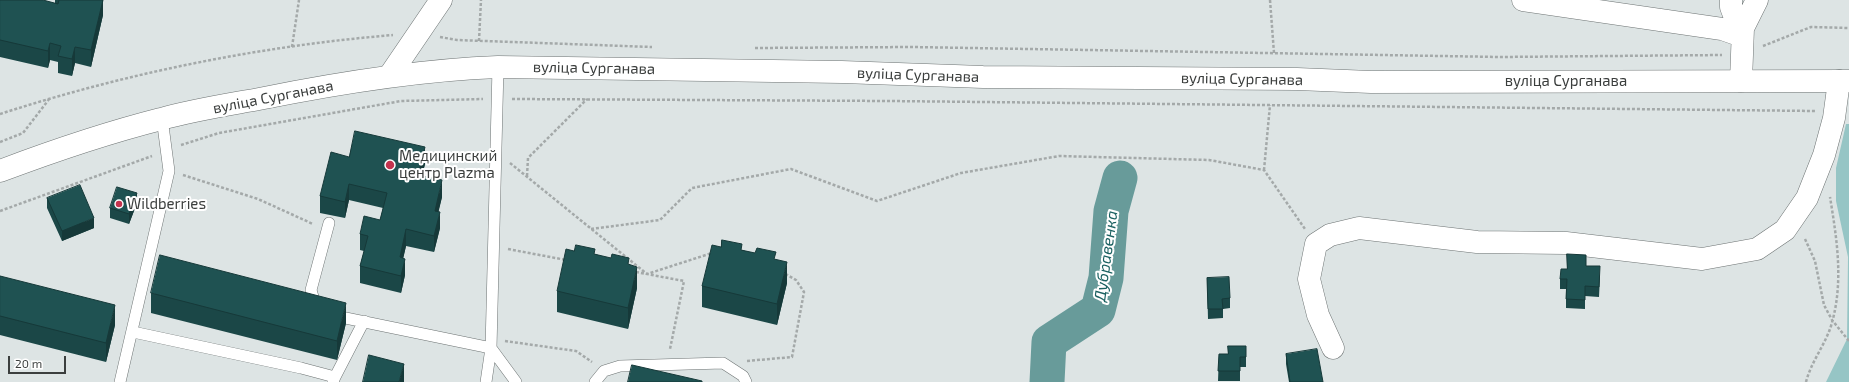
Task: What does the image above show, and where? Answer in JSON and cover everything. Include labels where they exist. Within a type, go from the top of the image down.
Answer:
[{"type":"main road","points":[[390,75],[441,0]]},
{"type":"main road","points":[[1523,0],[1722,29],[1742,46]]},
{"type":"main road","points":[[1731,0],[1731,8],[1742,46]]},
{"type":"main road","points":[[1741,81],[1743,28],[1757,0]]},
{"type":"main road","name":"вуліца Сурганава","points":[[0,170],[80,142],[162,118],[291,92],[390,75],[458,68],[498,67],[842,72],[983,77],[1297,79],[1371,82],[1844,81]]},
{"type":"main road","points":[[1332,348],[1318,314],[1309,279],[1316,244],[1330,235],[1359,228],[1477,242],[1566,243],[1702,259],[1757,249],[1784,230],[1807,198],[1824,155],[1844,81]]},
{"type":"lane","points":[[486,382],[491,343],[498,67]]},
{"type":"lane","points":[[120,382],[133,332],[169,171],[162,118]]},
{"type":"lane","points":[[328,227],[311,290],[315,306],[328,314],[491,343],[516,382]]},
{"type":"lane","points":[[133,332],[301,368],[334,380],[364,321]]},
{"type":"lane","points":[[595,382],[604,371],[620,366],[723,363],[742,376],[746,382]]},
{"type":"path","points":[[292,47],[299,0]]},
{"type":"path","points":[[478,41],[481,0]]},
{"type":"path","points":[[1270,0],[1274,53]]},
{"type":"path","points":[[755,48],[912,47],[1500,57],[1742,46],[1811,27],[1849,28]]},
{"type":"path","points":[[0,114],[50,98],[217,59],[348,39],[419,33],[457,40],[660,47]]},
{"type":"path","points":[[0,142],[23,133],[50,98]]},
{"type":"path","points":[[0,210],[167,150],[219,133],[401,101],[497,98],[1270,104],[1836,111]]},
{"type":"path","points":[[527,176],[528,158],[588,99]]},
{"type":"path","points":[[1270,104],[1264,170],[1316,244]]},
{"type":"path","points":[[496,151],[647,274]]},
{"type":"path","points":[[591,229],[660,220],[692,188],[791,169],[877,201],[961,173],[1059,156],[1209,160],[1264,170]]},
{"type":"path","points":[[169,171],[258,199],[328,227]]},
{"type":"path","points":[[1806,382],[1832,320],[1839,290],[1838,248],[1830,194]]},
{"type":"path","points":[[1794,216],[1815,261],[1824,305],[1832,320],[1849,341]]},
{"type":"path","points":[[493,247],[570,261]]},
{"type":"path","points":[[647,274],[719,251]]},
{"type":"path","points":[[632,272],[684,281],[667,365]]},
{"type":"path","points":[[723,363],[792,357],[804,292],[796,280],[783,272]]},
{"type":"path","points":[[491,343],[576,351],[604,371]]},
{"type":"shaded area","points":[[1846,124],[1849,124],[1849,382],[1826,382],[1847,339],[1848,257],[1836,201],[1836,168]]},
{"type":"building","points":[[0,0],[43,0],[58,4],[59,0],[103,0],[91,50],[75,47],[72,59],[58,56],[61,46],[50,43],[48,51],[0,40]]},
{"type":"building","points":[[355,131],[425,147],[418,175],[442,180],[435,211],[440,212],[434,236],[406,229],[400,257],[405,259],[401,276],[360,266],[368,236],[360,234],[364,216],[380,220],[387,193],[349,184],[345,202],[320,196],[331,152],[349,157]]},
{"type":"building","points":[[80,185],[94,218],[62,231],[47,198]]},
{"type":"building","points":[[117,187],[137,193],[129,214],[110,208]]},
{"type":"building","points":[[722,240],[742,244],[741,250],[755,253],[757,248],[776,252],[774,259],[787,262],[777,304],[702,286],[712,245],[721,247]]},
{"type":"building","points":[[576,245],[595,249],[594,254],[611,258],[612,254],[629,258],[628,264],[637,267],[628,308],[557,291],[566,249],[574,251]]},
{"type":"building","points":[[1567,254],[1586,255],[1586,266],[1600,266],[1599,287],[1585,286],[1585,300],[1566,299],[1567,279],[1560,279],[1561,269],[1567,269]]},
{"type":"building","points":[[160,255],[346,303],[337,341],[151,293]]},
{"type":"building","points":[[0,276],[115,305],[106,343],[0,316]]},
{"type":"building","points":[[1229,277],[1230,298],[1222,299],[1223,309],[1208,309],[1207,278]]},
{"type":"building","points":[[1228,346],[1246,346],[1246,357],[1240,357],[1240,371],[1218,371],[1219,354],[1228,354]]},
{"type":"building","points":[[1317,349],[1323,382],[1290,382],[1286,354]]},
{"type":"building","points":[[369,355],[404,364],[399,382],[363,382]]},
{"type":"building","points":[[632,365],[702,381],[702,382],[628,382]]},
{"type":"waterway","name":"Дубравенка","points":[[1047,382],[1049,342],[1098,310],[1106,278],[1111,211],[1120,178]]},
{"type":"place","name":"Медицинский центр Plazma","points":[[390,165]]},
{"type":"place","name":"Wildberries","points":[[119,204]]}]
